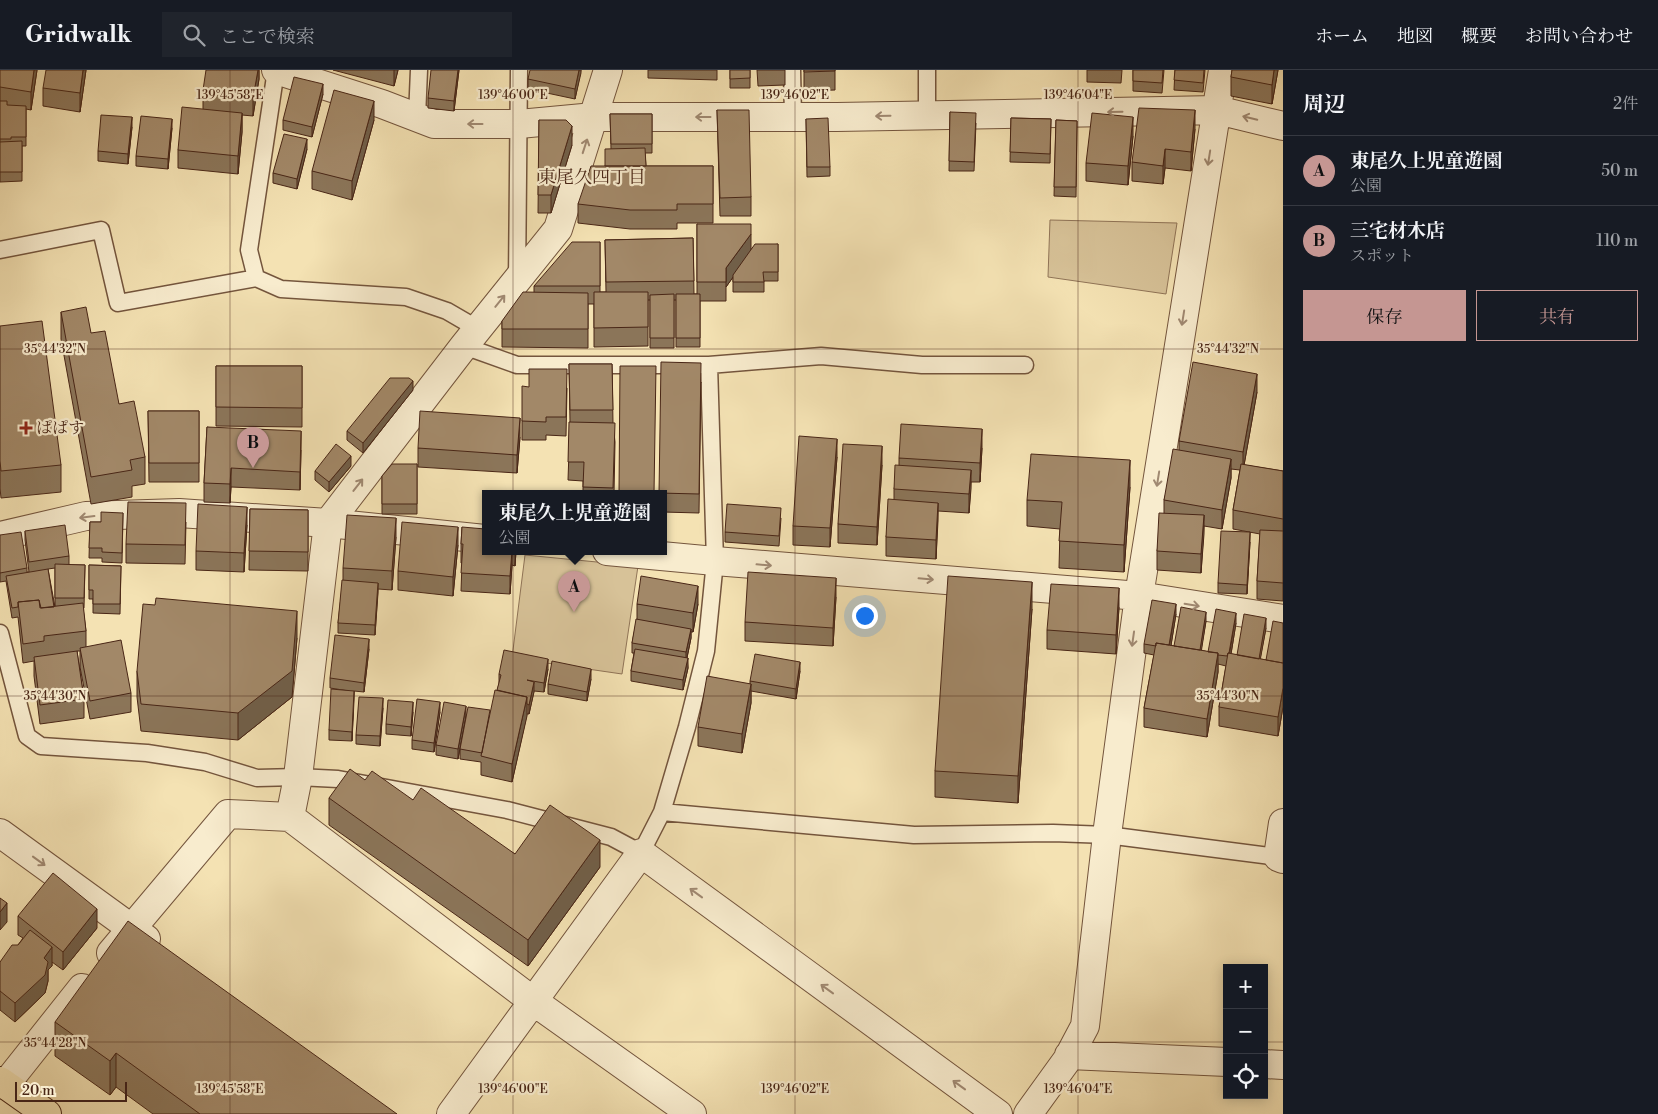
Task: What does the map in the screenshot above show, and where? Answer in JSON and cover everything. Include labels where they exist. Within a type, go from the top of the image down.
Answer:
[{"type":"main road","points":[[3,1083],[47,1114]]},
{"type":"street","points":[[276,70],[382,104],[434,124],[519,124],[594,117],[793,117],[1217,110],[1283,126]]},
{"type":"street","points":[[290,817],[298,777],[328,523],[471,337],[558,229],[608,70]]},
{"type":"street","points":[[1028,1114],[1069,1055],[1085,1026],[1107,835],[1139,596],[1223,70]]},
{"type":"street","points":[[0,536],[86,516],[179,513],[328,523],[482,539]]},
{"type":"street","points":[[650,555],[1139,596],[1283,619]]},
{"type":"street","points":[[3,1083],[228,814],[290,817],[533,1001],[692,1114]]},
{"type":"street","points":[[1280,858],[1283,823]]},
{"type":"street","points":[[0,833],[164,952]]},
{"type":"street","points":[[451,1114],[641,853],[998,1114]]},
{"type":"street","points":[[1069,1055],[1223,1062]]},
{"type":"street","points":[[1268,1064],[1283,1065]]},
{"type":"lane","points":[[256,278],[249,250],[276,70]]},
{"type":"lane","points":[[417,117],[419,70]]},
{"type":"lane","points":[[517,281],[519,70]]},
{"type":"lane","points":[[792,70],[793,117]]},
{"type":"lane","points":[[927,70],[927,115]]},
{"type":"lane","points":[[0,250],[101,230],[118,303],[256,278],[281,289],[406,297],[447,311],[471,337],[517,365],[709,365],[821,356],[922,365],[1025,365]]},
{"type":"lane","points":[[0,633],[27,736],[41,746],[147,753],[205,762],[257,778],[298,777],[338,779],[507,810],[611,837],[641,853],[662,812],[706,651],[715,561],[709,365]]},
{"type":"lane","points":[[662,812],[914,835],[1053,833],[1107,835],[1280,858]]},
{"type":"shaded area","points":[[1050,220],[1177,223],[1166,294],[1048,277]]},
{"type":"shaded area","points":[[525,555],[638,566],[622,674],[512,658]]},
{"type":"building","points":[[0,70],[34,70],[31,92],[0,87]]},
{"type":"building","points":[[46,70],[83,70],[80,93],[43,88]]},
{"type":"building","points":[[206,70],[258,70],[253,98],[203,90]]},
{"type":"building","points":[[431,70],[458,70],[454,101],[428,98]]},
{"type":"building","points":[[530,70],[579,70],[575,89],[528,79]]},
{"type":"building","points":[[730,70],[750,70],[750,78],[730,79]]},
{"type":"building","points":[[804,70],[835,70],[835,71],[804,72]]},
{"type":"building","points":[[1133,70],[1163,70],[1162,83],[1133,81]]},
{"type":"building","points":[[1175,70],[1204,70],[1203,83],[1174,80]]},
{"type":"building","points":[[1232,70],[1274,70],[1272,85],[1231,77]]},
{"type":"building","points":[[294,77],[323,84],[312,127],[283,120]]},
{"type":"building","points":[[334,90],[374,101],[352,181],[312,171]]},
{"type":"building","points":[[0,101],[7,101],[7,105],[26,106],[26,137],[0,139]]},
{"type":"building","points":[[182,107],[242,113],[238,156],[178,150]]},
{"type":"building","points":[[1139,108],[1195,110],[1191,152],[1165,149],[1163,166],[1132,162]]},
{"type":"building","points":[[717,110],[749,110],[751,197],[720,198]]},
{"type":"building","points":[[950,112],[976,113],[974,162],[949,161]]},
{"type":"building","points":[[1092,113],[1133,117],[1128,166],[1086,163]]},
{"type":"building","points":[[610,114],[652,114],[652,144],[611,144]]},
{"type":"building","points":[[101,115],[132,117],[128,154],[98,151]]},
{"type":"building","points":[[141,116],[172,119],[168,159],[136,156]]},
{"type":"building","points":[[828,118],[830,167],[807,167],[806,119]]},
{"type":"building","points":[[1011,118],[1051,119],[1050,154],[1010,152]]},
{"type":"building","points":[[539,120],[566,120],[572,126],[551,195],[538,195]]},
{"type":"building","points":[[1056,120],[1077,121],[1076,187],[1054,187]]},
{"type":"building","points":[[284,134],[307,139],[297,179],[273,173]]},
{"type":"building","points":[[22,141],[22,172],[0,172],[0,142]]},
{"type":"building","points":[[645,148],[646,166],[605,166],[605,149]]},
{"type":"building","points":[[591,166],[713,166],[713,204],[677,204],[677,210],[630,210],[578,204]]},
{"type":"building","points":[[697,224],[751,224],[751,234],[726,268],[726,282],[697,282]]},
{"type":"building","points":[[693,238],[694,281],[606,282],[605,240]]},
{"type":"building","points":[[572,242],[600,242],[600,286],[534,286]]},
{"type":"building","points":[[755,244],[778,244],[778,272],[763,272],[764,282],[733,282],[733,275]]},
{"type":"building","points":[[523,292],[588,293],[588,329],[502,329],[502,321]]},
{"type":"building","points":[[594,292],[648,292],[648,327],[594,328]]},
{"type":"building","points":[[674,294],[674,338],[650,338],[650,295]]},
{"type":"building","points":[[676,294],[700,294],[700,338],[676,338]]},
{"type":"building","points":[[86,307],[91,333],[105,331],[119,404],[134,401],[145,457],[130,460],[132,470],[91,477],[61,312]]},
{"type":"building","points":[[42,321],[61,465],[1,471],[0,326]]},
{"type":"building","points":[[661,362],[701,363],[699,494],[667,493],[667,490],[659,490]]},
{"type":"building","points":[[1193,362],[1257,374],[1243,452],[1179,441]]},
{"type":"building","points":[[569,364],[612,364],[613,410],[570,410]]},
{"type":"building","points":[[216,366],[302,366],[302,408],[216,407]]},
{"type":"building","points":[[620,366],[656,366],[654,490],[619,490]]},
{"type":"building","points":[[529,369],[567,369],[566,417],[546,417],[546,422],[522,421],[522,386],[529,387]]},
{"type":"building","points":[[390,378],[409,378],[413,381],[363,443],[347,431]]},
{"type":"building","points":[[148,411],[199,411],[199,463],[149,463]]},
{"type":"building","points":[[420,411],[520,418],[517,455],[418,448]]},
{"type":"building","points":[[569,422],[615,423],[613,488],[583,487],[584,462],[568,462]]},
{"type":"building","points":[[901,424],[982,429],[980,463],[899,458]]},
{"type":"building","points":[[207,427],[301,431],[300,472],[231,468],[230,484],[204,483]]},
{"type":"building","points":[[799,436],[837,439],[830,528],[793,526]]},
{"type":"building","points":[[336,444],[351,456],[329,482],[315,471]]},
{"type":"building","points":[[843,444],[882,446],[877,527],[838,524]]},
{"type":"building","points":[[1173,449],[1231,459],[1222,510],[1164,500]]},
{"type":"building","points":[[1031,454],[1130,460],[1124,545],[1059,541],[1062,502],[1027,500]]},
{"type":"building","points":[[392,464],[417,464],[417,504],[382,504],[382,476]]},
{"type":"building","points":[[1241,464],[1283,471],[1283,519],[1233,510]]},
{"type":"building","points":[[895,465],[971,470],[969,494],[894,489]]},
{"type":"building","points":[[888,499],[938,503],[936,540],[886,537]]},
{"type":"building","points":[[128,502],[186,503],[185,545],[126,544]]},
{"type":"building","points":[[198,504],[247,507],[244,553],[196,551]]},
{"type":"building","points":[[727,504],[781,508],[779,536],[725,532]]},
{"type":"building","points":[[250,509],[308,510],[308,552],[249,551]]},
{"type":"building","points":[[101,512],[123,513],[122,553],[102,552],[102,548],[89,548],[90,522],[101,522]]},
{"type":"building","points":[[1159,513],[1204,515],[1201,554],[1157,551]]},
{"type":"building","points":[[347,515],[396,518],[392,571],[343,568]]},
{"type":"building","points":[[402,522],[458,527],[453,577],[398,571]]},
{"type":"building","points":[[65,525],[69,556],[29,562],[25,531]]},
{"type":"building","points":[[462,527],[482,529],[482,555],[512,555],[510,576],[461,573],[463,544],[461,544]]},
{"type":"building","points":[[1260,530],[1283,531],[1283,583],[1257,581]]},
{"type":"building","points":[[1221,531],[1250,532],[1247,585],[1218,583]]},
{"type":"building","points":[[21,532],[27,568],[0,573],[0,535]]},
{"type":"building","points":[[55,564],[85,565],[84,598],[55,598]]},
{"type":"building","points":[[89,565],[121,566],[120,604],[93,604],[93,590],[89,590]]},
{"type":"building","points":[[48,569],[54,607],[41,608],[39,600],[18,602],[18,607],[12,608],[6,576]]},
{"type":"building","points":[[748,572],[836,578],[833,628],[745,622]]},
{"type":"building","points":[[641,576],[698,586],[693,613],[637,604]]},
{"type":"building","points":[[948,576],[1032,582],[1018,776],[935,771]]},
{"type":"building","points":[[342,580],[378,583],[375,625],[338,623]]},
{"type":"building","points":[[1051,584],[1119,588],[1116,635],[1047,630]]},
{"type":"building","points":[[156,598],[297,611],[292,671],[238,713],[141,704],[137,671],[143,604],[155,605]]},
{"type":"building","points":[[39,600],[40,608],[83,603],[86,631],[44,636],[44,641],[23,644],[18,602]]},
{"type":"building","points":[[1152,600],[1176,604],[1169,645],[1156,643],[1156,646],[1144,644]]},
{"type":"building","points":[[1181,607],[1206,612],[1200,650],[1174,646]]},
{"type":"building","points":[[1216,609],[1236,613],[1227,656],[1208,652]]},
{"type":"building","points":[[1244,614],[1266,618],[1259,659],[1237,655]]},
{"type":"building","points":[[636,619],[691,629],[686,652],[632,643]]},
{"type":"building","points":[[1273,621],[1283,623],[1283,663],[1266,660]]},
{"type":"building","points":[[335,635],[369,639],[364,683],[330,678]]},
{"type":"building","points":[[121,640],[131,693],[90,701],[80,648]]},
{"type":"building","points":[[1156,643],[1218,653],[1207,719],[1144,708]]},
{"type":"building","points":[[635,649],[688,658],[683,680],[631,671]]},
{"type":"building","points":[[504,650],[548,659],[544,683],[527,680],[534,682],[529,705],[527,704],[527,697],[497,690]]},
{"type":"building","points":[[77,651],[84,699],[40,705],[34,657]]},
{"type":"building","points":[[1228,653],[1283,663],[1283,688],[1278,717],[1219,707]]},
{"type":"building","points":[[755,654],[800,662],[796,689],[750,681]]},
{"type":"building","points":[[552,661],[591,669],[587,692],[548,684]]},
{"type":"building","points":[[707,676],[751,684],[742,734],[698,727]]},
{"type":"building","points":[[331,689],[354,691],[352,732],[329,730]]},
{"type":"building","points":[[495,690],[527,697],[512,764],[481,756]]},
{"type":"building","points":[[359,697],[383,698],[380,736],[356,735]]},
{"type":"building","points":[[417,699],[440,702],[434,743],[412,740]]},
{"type":"building","points":[[388,700],[413,702],[411,727],[386,724]]},
{"type":"building","points":[[444,702],[466,706],[458,749],[436,745]]},
{"type":"building","points":[[468,707],[490,710],[482,753],[460,749]]},
{"type":"building","points":[[350,769],[365,780],[372,771],[413,800],[421,788],[515,854],[550,805],[600,840],[528,940],[329,798]]},
{"type":"building","points":[[53,873],[97,909],[63,952],[18,916]]},
{"type":"building","points":[[0,898],[7,903],[0,912]]},
{"type":"building","points":[[128,921],[397,1114],[200,1114],[116,1053],[110,1061],[55,1022]]},
{"type":"building","points":[[30,930],[52,947],[44,958],[48,962],[45,975],[15,1003],[0,991],[0,962],[12,945],[18,945]]},
{"type":"place","name":"ぱぱす","points":[[26,428]]},
{"type":"place","name":"三宅材木店","points":[[253,468]]},
{"type":"place","name":"東尾久上児童遊園","points":[[574,612]]},
{"type":"district","name":"東尾久四丁目","points":[[592,177]]}]
